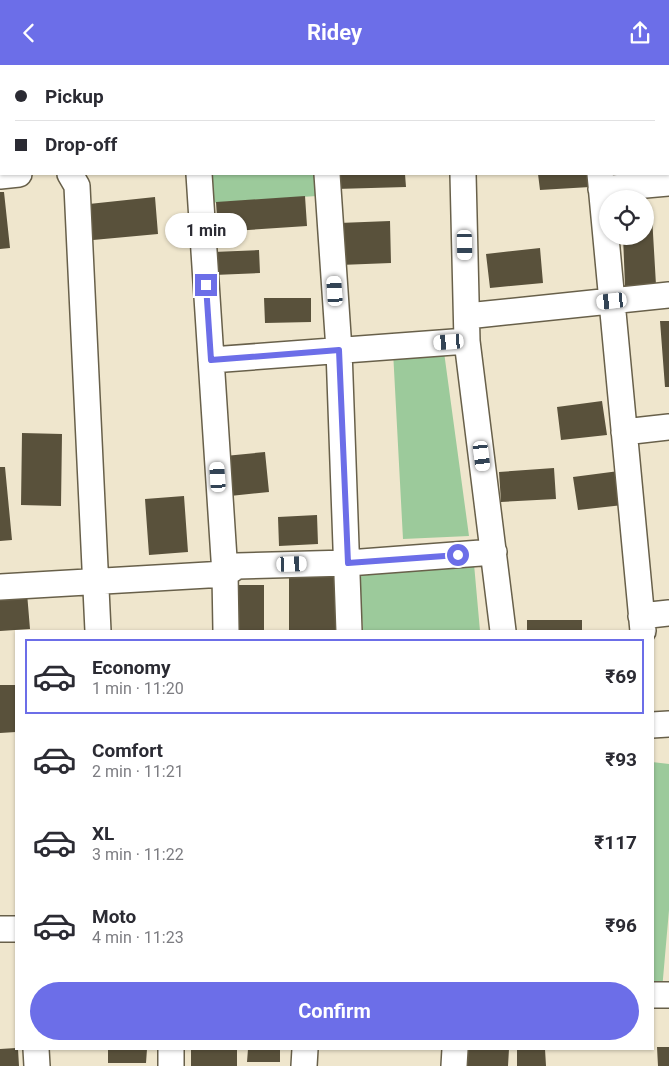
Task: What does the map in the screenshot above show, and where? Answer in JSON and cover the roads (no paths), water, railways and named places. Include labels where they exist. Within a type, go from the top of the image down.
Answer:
[{"type":"street","points":[[71,175],[77,186],[98,630]]},
{"type":"street","points":[[199,175],[226,630]]},
{"type":"street","points":[[327,175],[339,350],[349,630]]},
{"type":"street","points":[[463,175],[467,329],[504,630]]},
{"type":"street","points":[[669,183],[601,181],[642,623],[669,613]]},
{"type":"street","points":[[211,360],[339,350],[467,329],[612,301],[669,295]]},
{"type":"street","points":[[624,432],[669,427]]},
{"type":"street","points":[[0,587],[224,575],[236,566],[348,563],[494,552]]},
{"type":"street","points":[[0,929],[15,929]]},
{"type":"street","points":[[654,995],[669,995]]},
{"type":"street","points":[[36,1050],[37,1066]]},
{"type":"street","points":[[171,1050],[171,1066]]},
{"type":"street","points":[[304,1050],[304,1066]]},
{"type":"street","points":[[454,1066],[455,1050]]}]
